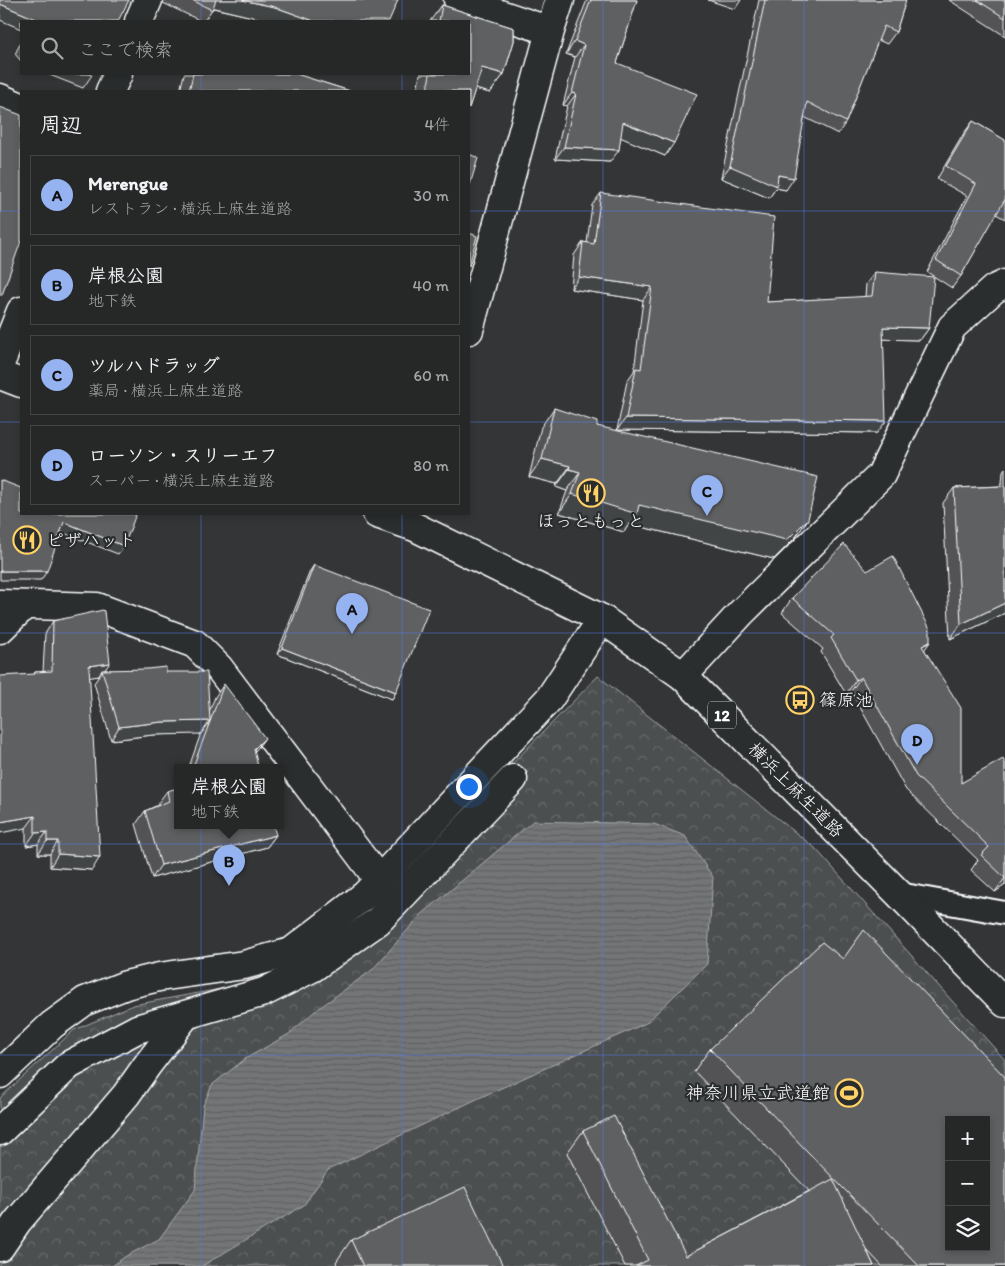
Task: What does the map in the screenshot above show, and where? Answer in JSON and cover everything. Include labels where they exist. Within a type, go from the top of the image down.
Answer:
[{"type":"street","points":[[139,20],[148,0]]},
{"type":"street","points":[[458,0],[550,31]]},
{"type":"street","points":[[470,326],[560,0]]},
{"type":"street","points":[[110,90],[118,75]]},
{"type":"street","points":[[0,98],[20,107]]},
{"type":"street","points":[[683,676],[741,612],[881,475],[952,327],[994,289],[1005,284]]},
{"type":"street","points":[[0,364],[20,314]]},
{"type":"street","points":[[0,375],[20,383]]},
{"type":"street","name":"横浜上麻生道路","points":[[384,515],[417,520],[602,619],[683,676],[1005,1003]]},
{"type":"street","points":[[0,629],[12,604],[97,607],[195,644],[218,668],[379,880]]},
{"type":"street","points":[[0,1074],[52,1025],[85,1001],[126,985],[159,977],[244,965],[291,952],[365,895],[549,699],[602,619]]},
{"type":"street","points":[[0,1131],[69,1065],[137,1029],[264,992],[312,968],[378,921],[513,780]]},
{"type":"street","points":[[0,1247],[17,1222],[126,1095],[186,1015]]},
{"type":"lane","points":[[899,894],[1005,913]]},
{"type":"green space","points":[[598,676],[815,848],[1005,1060],[1005,1266],[0,1266],[0,1098],[74,1030],[133,1005],[253,983],[305,961],[364,915]]},
{"type":"shaded area","points":[[533,821],[654,824],[685,836],[713,877],[707,964],[646,1023],[479,1098],[328,1170],[304,1205],[202,1266],[112,1266],[126,1256],[159,1239],[195,1190],[203,1106],[212,1085],[245,1059],[289,1034],[315,1011],[372,970],[421,915]]},
{"type":"building","points":[[0,0],[129,0],[119,20],[35,20],[0,4]]},
{"type":"building","points":[[192,0],[216,0],[212,10]]},
{"type":"building","points":[[242,0],[398,0],[389,20],[311,20],[275,7]]},
{"type":"building","points":[[591,0],[637,0],[617,63],[697,94],[674,143],[623,122],[619,150],[564,147],[576,94],[572,93],[584,45],[575,41]]},
{"type":"building","points":[[765,0],[906,0],[896,32],[884,26],[846,122],[807,102],[794,178],[778,175],[777,186],[730,166]]},
{"type":"building","points":[[977,0],[1005,0],[1005,18]]},
{"type":"building","points":[[442,5],[514,28],[514,41],[504,74],[482,68],[470,105],[470,90],[427,90],[430,75],[470,75],[470,20],[439,20]]},
{"type":"building","points":[[193,75],[299,75],[347,90],[189,90]]},
{"type":"building","points":[[0,107],[20,115],[20,244],[2,295],[0,295]]},
{"type":"building","points":[[973,121],[1005,140],[1005,201],[961,276],[936,260],[976,184],[946,166]]},
{"type":"building","points":[[470,154],[478,158],[470,185]]},
{"type":"building","points":[[601,193],[774,217],[767,302],[872,296],[875,272],[934,277],[929,328],[883,327],[886,421],[626,418],[636,368],[641,369],[652,287],[579,277],[583,242],[594,244]]},
{"type":"building","points":[[470,233],[477,236],[470,262]]},
{"type":"building","points":[[554,408],[597,422],[597,426],[818,477],[808,519],[787,540],[639,505],[637,514],[572,494],[580,472],[569,469],[570,466],[542,459]]},
{"type":"building","points":[[0,480],[20,488],[20,515],[136,515],[124,546],[64,522],[47,571],[0,571]]},
{"type":"building","points":[[1005,486],[1005,603],[961,624],[954,488]]},
{"type":"building","points":[[844,544],[867,571],[893,556],[930,629],[930,642],[922,646],[961,708],[961,783],[1003,759],[1005,763],[1005,878],[981,855],[989,847],[916,776],[861,677],[856,680],[831,638],[834,635],[792,598]]},
{"type":"building","points":[[314,565],[429,609],[396,692],[282,648]]},
{"type":"building","points":[[103,610],[110,663],[89,666],[100,857],[58,854],[58,841],[47,841],[47,832],[35,833],[35,816],[0,822],[0,676],[52,671],[53,621]]},
{"type":"building","points":[[166,667],[166,672],[207,672],[210,721],[162,722],[119,727],[102,670]]},
{"type":"building","points":[[224,684],[265,738],[254,749],[257,764],[194,764]]},
{"type":"building","points":[[174,789],[174,829],[274,829],[276,835],[161,865],[145,811],[169,801],[167,791]]},
{"type":"building","name":"神奈川県立武道館","points":[[864,930],[1005,1077],[1005,1266],[919,1266],[710,1049],[822,942],[843,959]]},
{"type":"building","points":[[614,1116],[686,1256],[833,1179],[874,1266],[636,1266],[648,1260],[583,1131]]},
{"type":"building","points":[[465,1187],[503,1266],[363,1266],[351,1240]]},
{"type":"place","name":"ほっともっと","points":[[591,493]]},
{"type":"place","name":"ツルハドラッグ","points":[[707,516]]},
{"type":"place","name":"ピザハット","points":[[27,540]]},
{"type":"place","name":"Merengue","points":[[352,634]]},
{"type":"place","name":"篠原池","points":[[800,700]]},
{"type":"place","name":"ローソン・スリーエフ","points":[[917,765]]},
{"type":"place","name":"岸根公園","points":[[229,886]]},
{"type":"place","name":"神奈川県立武道館","points":[[849,1093]]}]
